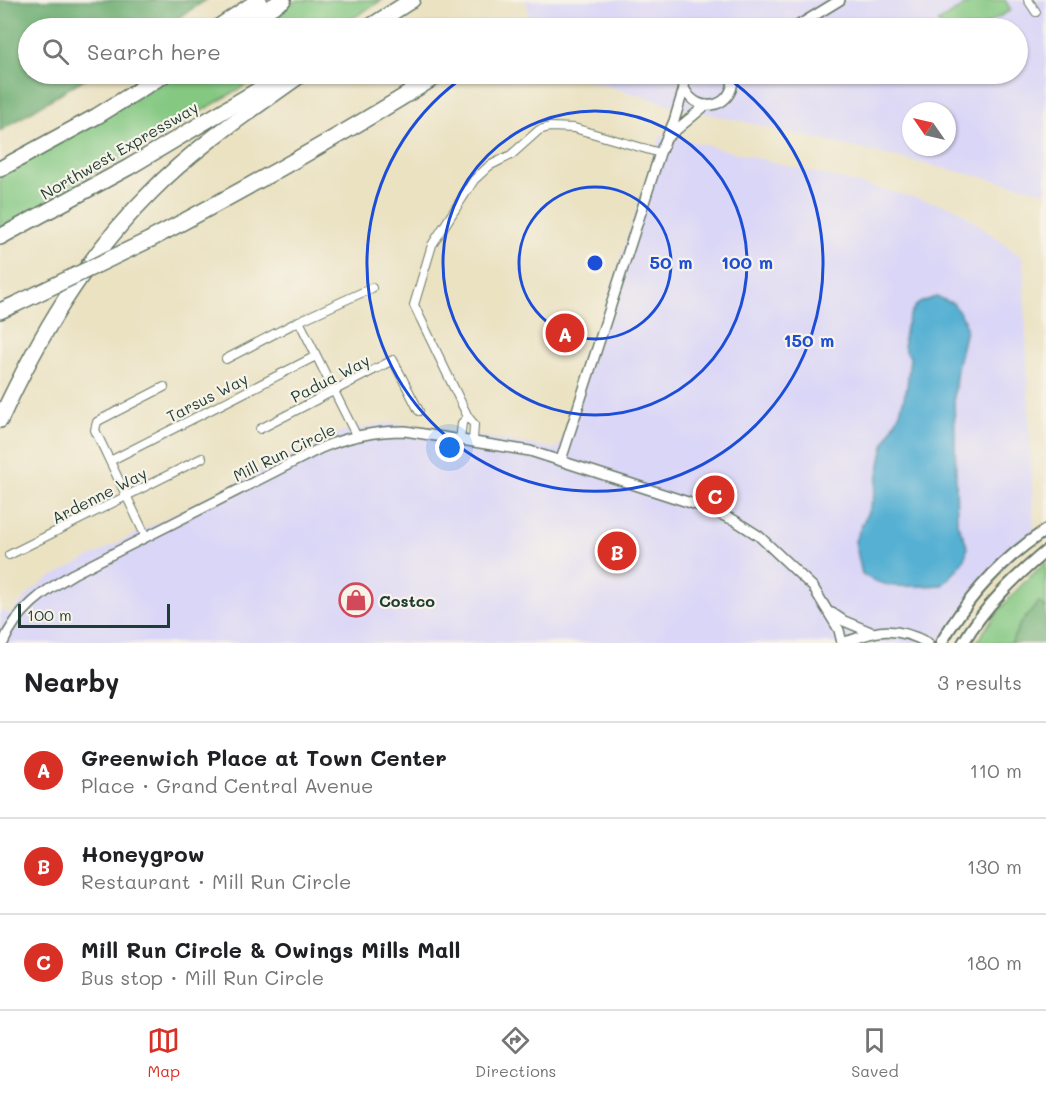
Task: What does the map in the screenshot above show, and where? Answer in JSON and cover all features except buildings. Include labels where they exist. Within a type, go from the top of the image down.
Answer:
[{"type":"highway","points":[[232,18],[259,0]]},
{"type":"highway","points":[[254,18],[284,0]]},
{"type":"highway","points":[[384,18],[412,0]]},
{"type":"highway","points":[[96,116],[112,98],[134,84]]},
{"type":"highway","points":[[0,169],[149,84]]},
{"type":"highway","name":"Northwest Expressway","points":[[0,237],[129,167],[268,84]]},
{"type":"highway","points":[[0,420],[51,320],[96,254],[132,212],[197,150],[288,84]]},
{"type":"highway","points":[[0,311],[151,239],[330,142],[424,84]]},
{"type":"highway","points":[[0,432],[20,377]]},
{"type":"main road","points":[[941,643],[970,600],[991,576],[1012,556],[1046,530]]},
{"type":"main road","points":[[963,643],[1003,590],[1046,551]]},
{"type":"street","points":[[810,18],[840,0]]},
{"type":"street","points":[[1028,0],[1036,12]]},
{"type":"street","points":[[561,460],[660,153],[667,138],[681,84]]},
{"type":"street","points":[[685,84],[694,101],[706,105],[725,99],[733,84]]},
{"type":"street","points":[[667,138],[706,105]]},
{"type":"street","points":[[473,442],[474,424],[468,417],[414,305],[432,245],[474,180],[489,166],[511,155],[539,130],[550,127],[574,128],[660,153]]},
{"type":"street","points":[[226,359],[299,321],[372,288]]},
{"type":"street","points":[[299,321],[356,435]]},
{"type":"street","name":"Tarsus Way","points":[[110,461],[316,357]]},
{"type":"street","name":"Padua Way","points":[[260,429],[393,360],[419,411]]},
{"type":"street","points":[[146,537],[96,435],[97,422],[164,387]]},
{"type":"street","points":[[460,440],[462,423],[468,417]]},
{"type":"street","name":"Mill Run Circle","points":[[3,643],[11,625],[23,610],[73,574],[321,448],[374,431],[405,431],[530,451],[697,505],[741,523],[759,536],[801,575],[828,610],[839,630],[842,643]]},
{"type":"street","name":"Ardenne Way","points":[[9,555],[202,458]]},
{"type":"street","points":[[828,610],[844,621],[873,633]]},
{"type":"street","points":[[842,643],[873,633],[893,631],[906,633],[928,643]]},
{"type":"shaded area","points":[[526,0],[1046,0],[1046,192],[675,106],[601,84],[1028,84],[1028,18],[530,18]]},
{"type":"shaded area","points":[[661,134],[956,208],[1023,258],[1034,533],[937,643],[0,643],[0,610],[11,614],[30,592],[49,578],[318,441],[340,432],[386,423],[406,424],[557,449],[563,439]]},
{"type":"green space","points":[[0,0],[206,0],[178,18],[18,18],[18,84],[76,84],[0,131]]},
{"type":"green space","points":[[297,0],[382,0],[353,18],[267,18]]},
{"type":"green space","points":[[974,0],[1005,0],[1011,10],[997,18],[945,18]]},
{"type":"green space","points":[[159,84],[248,84],[0,229],[0,175]]},
{"type":"green space","points":[[1046,562],[1046,608],[1039,603],[1020,624],[1011,643],[976,643],[1008,600]]},
{"type":"green space","points":[[1039,602],[1046,608],[1046,643],[1011,643],[1020,624]]},
{"type":"water","points":[[936,297],[953,303],[965,321],[966,330],[957,368],[954,396],[957,524],[965,538],[967,548],[960,566],[942,585],[890,585],[862,574],[855,541],[873,500],[884,445],[900,412],[907,387],[910,357],[905,350],[904,339],[907,325],[918,304]]},
{"type":"place","name":"Greenwich Place at Town Center","points":[[565,333]]},
{"type":"place","name":"Mill Run Circle & Owings Mills Mall","points":[[715,495]]},
{"type":"place","name":"Honeygrow","points":[[617,551]]},
{"type":"place","name":"Costco","points":[[356,600]]}]
